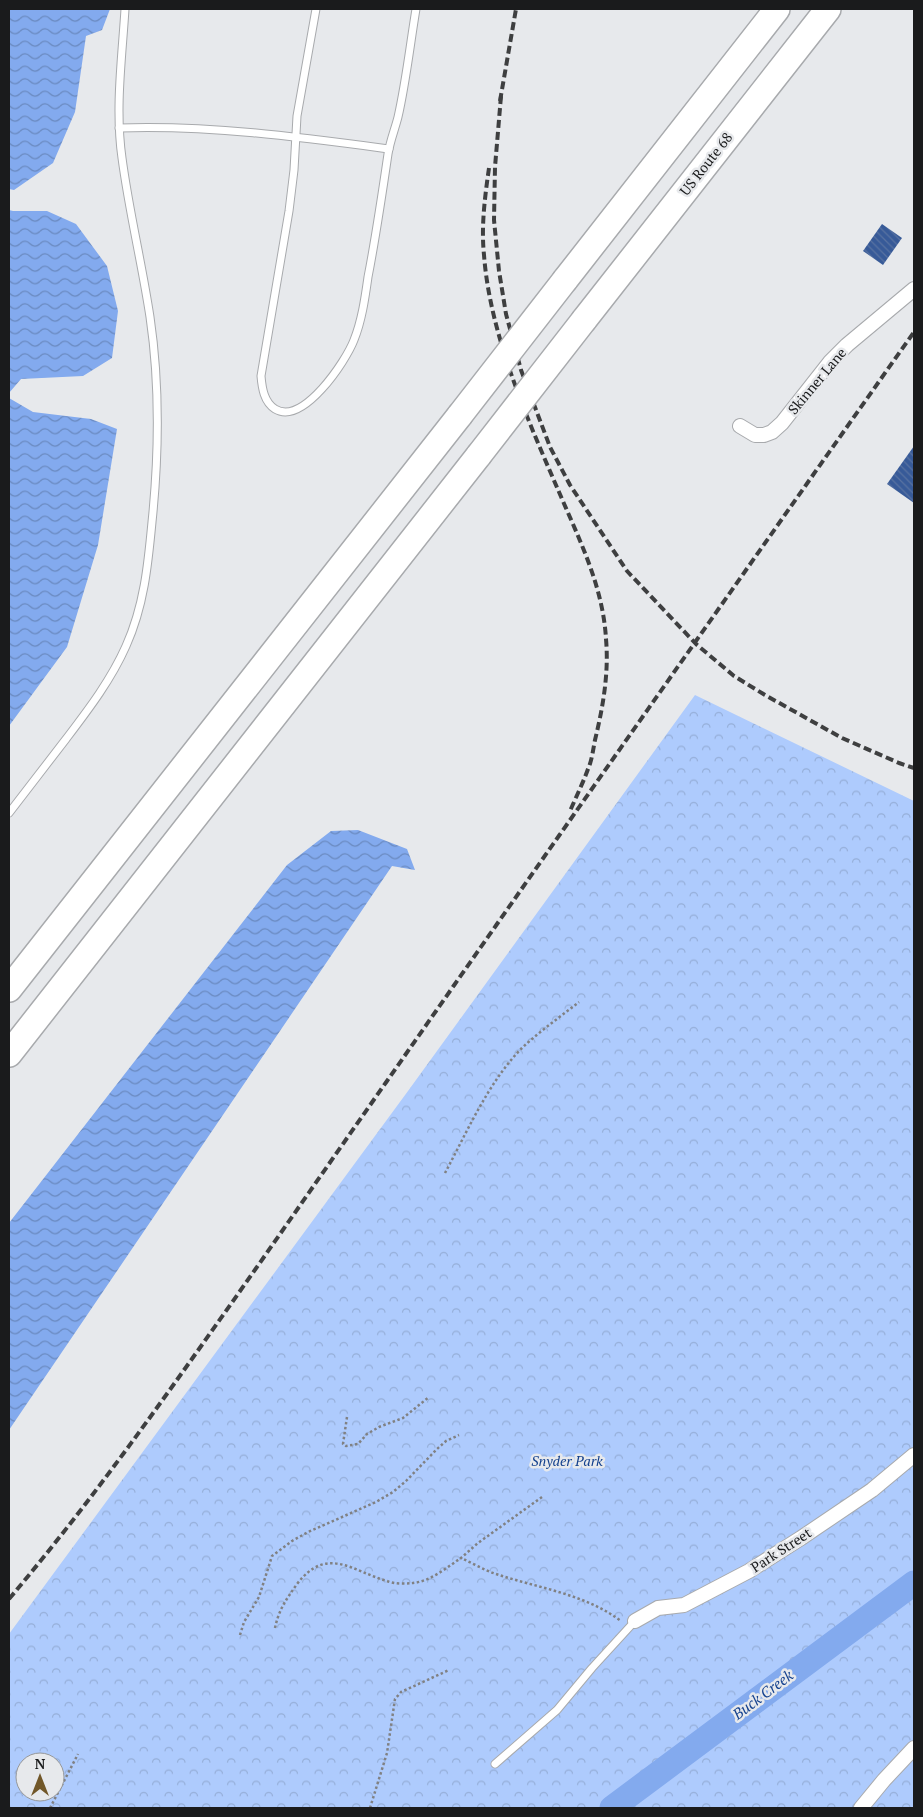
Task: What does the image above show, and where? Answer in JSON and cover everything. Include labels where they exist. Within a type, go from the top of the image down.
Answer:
[{"type":"highway","points":[[9,989],[503,362],[777,9]]},
{"type":"highway","name":"US Route 68","points":[[9,1054],[828,9]]},
{"type":"street","name":"Skinner Lane","points":[[740,426],[755,435],[764,435],[772,432],[782,423],[830,362],[914,289]]},
{"type":"street","name":"Park Street","points":[[630,1622],[658,1608],[684,1604],[749,1572],[872,1490],[914,1455]]},
{"type":"street","points":[[861,1808],[914,1748]]},
{"type":"lane","points":[[9,813],[90,707],[112,673],[137,618],[144,591],[155,488],[157,430],[155,374],[150,319],[122,157],[119,128],[125,9]]},
{"type":"lane","points":[[316,9],[297,116],[290,212],[261,376],[262,389],[266,400],[279,411],[294,410],[317,394],[343,362],[354,340],[361,319],[378,228],[389,149],[398,117],[416,9]]},
{"type":"lane","points":[[119,128],[205,128],[389,149]]},
{"type":"lane","points":[[496,1764],[557,1710],[630,1622]]},
{"type":"path","points":[[445,1173],[500,1075],[521,1049],[579,1002]]},
{"type":"path","points":[[347,1417],[343,1444],[346,1446],[358,1444],[373,1431],[403,1418],[429,1397]]},
{"type":"path","points":[[240,1636],[244,1622],[259,1597],[272,1556],[308,1532],[376,1502],[393,1492],[441,1445],[459,1435]]},
{"type":"path","points":[[275,1628],[278,1614],[288,1597],[302,1578],[315,1568],[329,1563],[345,1564],[387,1582],[413,1583],[425,1580],[461,1558],[478,1543],[542,1497]]},
{"type":"path","points":[[461,1558],[494,1573],[577,1598],[630,1622]]},
{"type":"path","points":[[370,1808],[386,1752],[395,1699],[401,1692],[449,1670]]},
{"type":"path","points":[[50,1808],[78,1754]]},
{"type":"green space","name":"Snyder Park","points":[[695,695],[914,801],[914,1808],[9,1808],[9,1634],[408,1091]]},
{"type":"water","points":[[9,9],[110,9],[102,30],[86,36],[75,112],[53,163],[14,190],[9,189]]},
{"type":"water","points":[[9,210],[47,211],[76,224],[107,266],[118,311],[112,358],[83,376],[21,379],[9,393]]},
{"type":"water","points":[[9,398],[33,412],[91,419],[117,429],[98,545],[67,647],[9,726]]},
{"type":"water","points":[[358,830],[407,849],[415,870],[392,866],[9,1430],[9,1223],[287,865],[331,831]]},
{"type":"building","points":[[882,224],[902,238],[883,265],[863,251]]},
{"type":"building","points":[[914,446],[914,503],[887,484]]},
{"type":"waterway","name":"Buck Creek","points":[[612,1808],[914,1583]]},
{"type":"railway","points":[[500,101],[516,9]]},
{"type":"railway","points":[[501,96],[495,167],[494,220],[506,314],[521,370],[550,447],[570,485],[627,571],[696,644],[734,676],[842,738],[914,768]]},
{"type":"railway","points":[[489,168],[484,211],[483,244],[494,315],[502,346],[523,406],[589,563],[604,619],[607,664],[603,703],[590,762],[570,811]]},
{"type":"railway","points":[[9,1599],[81,1510],[172,1387],[914,332]]}]
